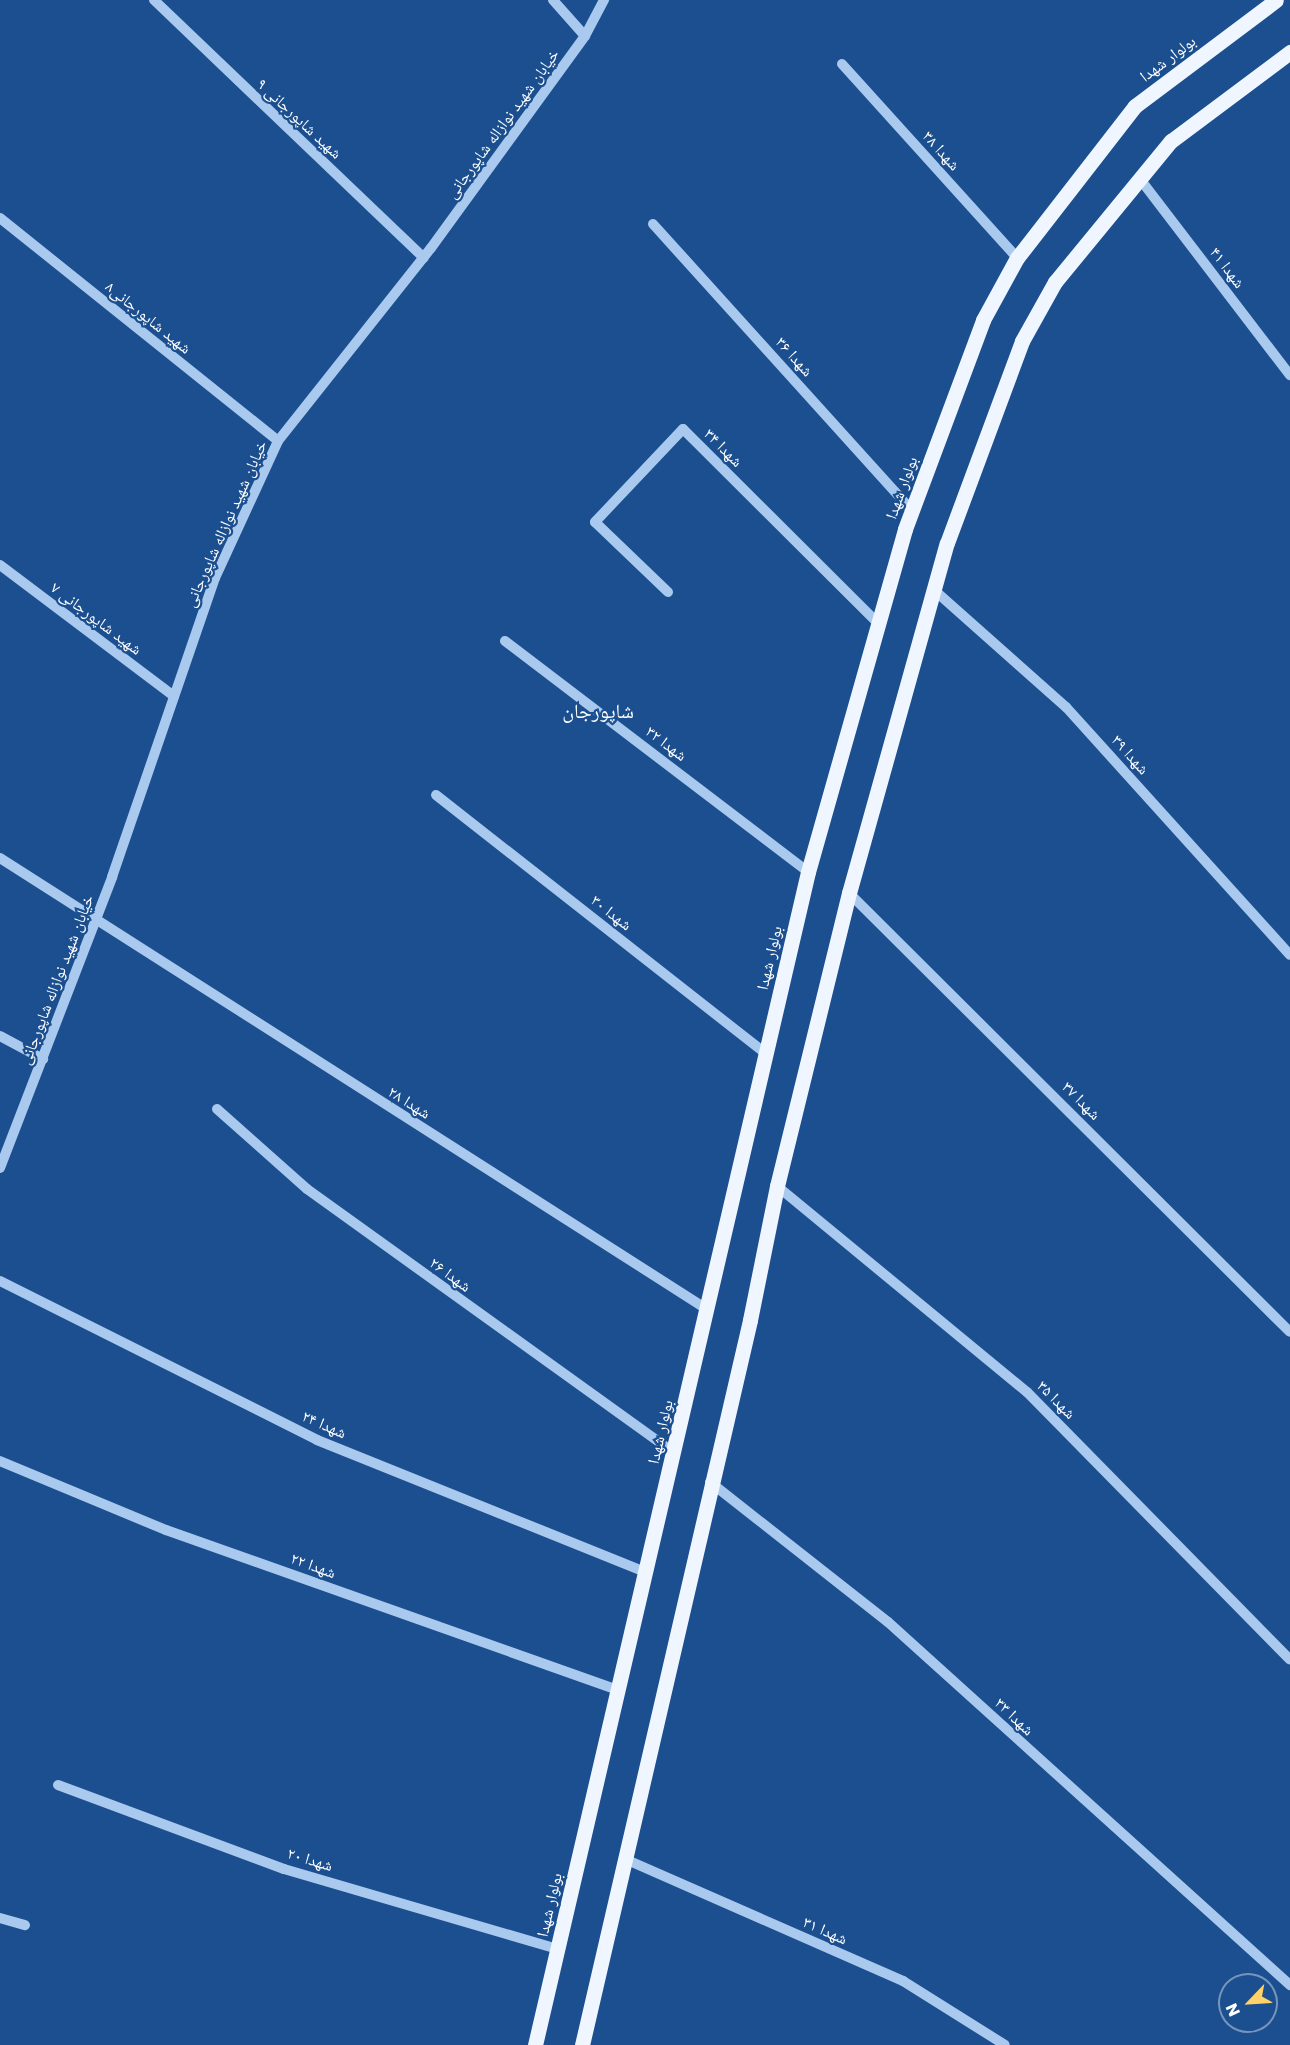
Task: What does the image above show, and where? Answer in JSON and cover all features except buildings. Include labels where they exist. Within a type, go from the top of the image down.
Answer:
[{"type":"main road","name":"بولوار شهدا","points":[[535,2045],[708,1310],[808,872],[912,511],[983,320],[1017,258],[1134,106],[1276,0]]},
{"type":"main road","points":[[582,2045],[710,1482],[750,1320],[777,1186],[849,893],[933,589],[1022,341],[1055,282],[1172,141],[1290,52]]},
{"type":"street","name":"شهید شاپورجانی ۹","points":[[154,0],[424,258]]},
{"type":"street","points":[[553,0],[585,36]]},
{"type":"street","name":"خیابان شهید نوازاله شاپورجانی","points":[[0,1168],[96,917],[215,578],[278,441],[424,258],[585,36],[604,0]]},
{"type":"street","name":"شهدا ۳۸","points":[[842,64],[1017,258]]},
{"type":"street","name":"شهدا ۴۱","points":[[1140,178],[1290,375]]},
{"type":"street","name":"شهید شاپورجانی۸","points":[[0,218],[278,441]]},
{"type":"street","name":"شهدا ۳۶","points":[[652,224],[912,511]]},
{"type":"street","name":"شهدا ۳۴","points":[[668,592],[595,522],[682,429],[879,624]]},
{"type":"street","name":"شهید شاپورجانی ۷","points":[[0,565],[174,696]]},
{"type":"street","name":"شهدا ۳۹","points":[[933,589],[1066,707],[1290,955]]},
{"type":"street","name":"شهدا ۳۲","points":[[505,640],[808,872]]},
{"type":"street","name":"شهدا ۳۰","points":[[436,795],[767,1055]]},
{"type":"street","name":"شهدا ۲۸","points":[[0,858],[96,917],[708,1310]]},
{"type":"street","name":"شهدا ۳۷","points":[[849,893],[1290,1332]]},
{"type":"street","points":[[0,1036],[43,1059]]},
{"type":"street","name":"شهدا ۲۶","points":[[217,1109],[307,1190],[674,1453]]},
{"type":"street","name":"شهدا ۳۵","points":[[777,1186],[1028,1392],[1290,1660]]},
{"type":"street","name":"شهدا ۲۴","points":[[0,1281],[317,1440],[646,1572]]},
{"type":"street","name":"شهدا ۲۲","points":[[0,1461],[166,1530],[619,1690]]},
{"type":"street","name":"شهدا ۳۳","points":[[710,1482],[888,1622],[1290,1984]]},
{"type":"street","name":"شهدا ۲۰","points":[[58,1785],[285,1869],[558,1949]]},
{"type":"street","name":"شهدا ۳۱","points":[[625,1859],[903,1981],[1005,2045]]},
{"type":"street","points":[[0,1918],[25,1925]]},
{"type":"district","name":"شاپورجان","points":[[598,711]]}]
